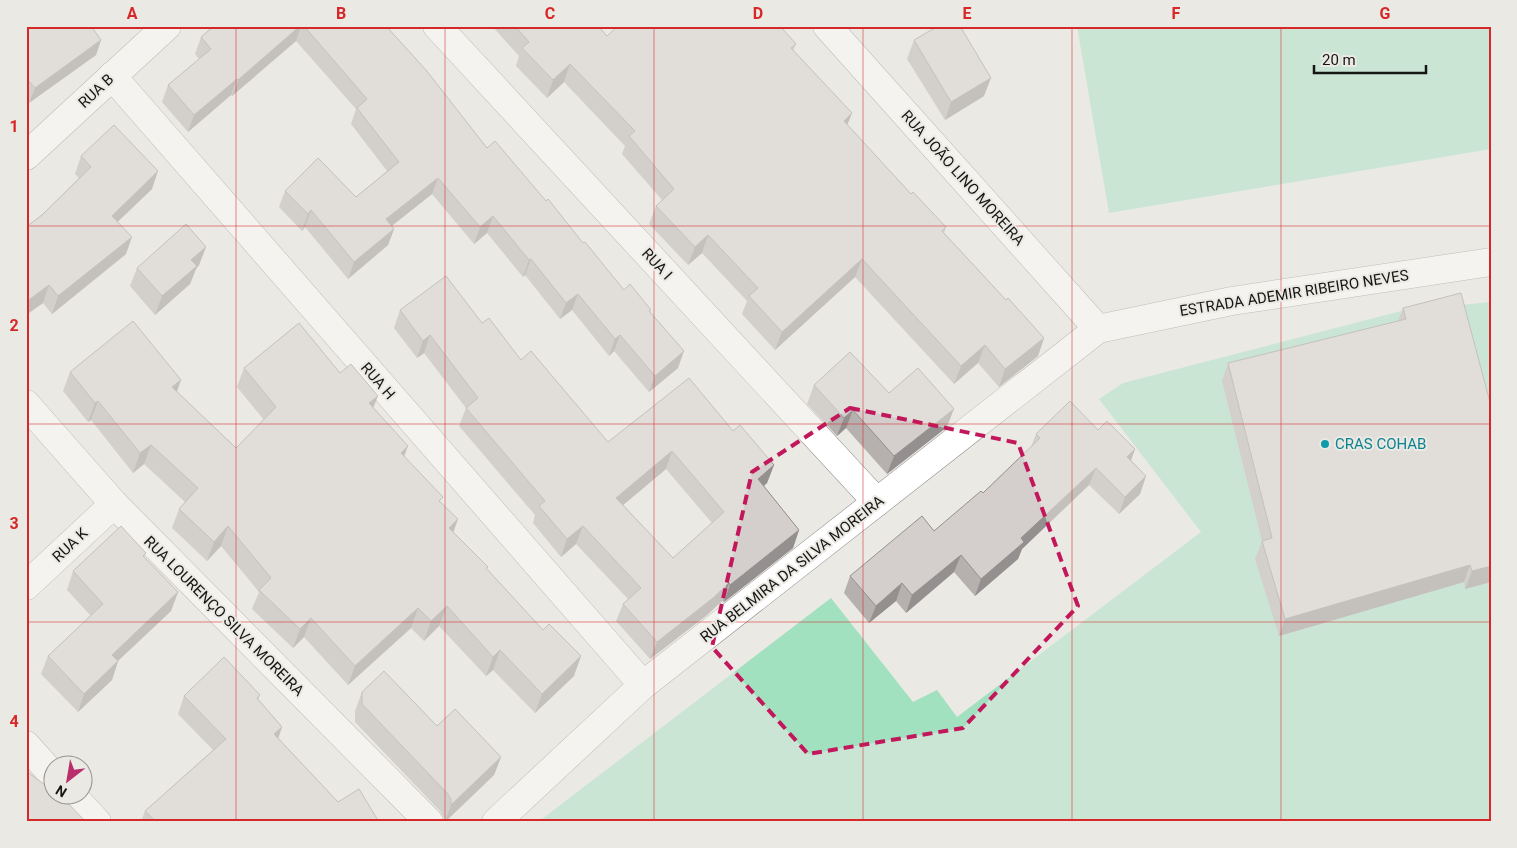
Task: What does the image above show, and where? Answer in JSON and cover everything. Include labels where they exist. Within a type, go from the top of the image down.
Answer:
[{"type":"street","name":"RUA B","points":[[26,156],[167,26]]},
{"type":"street","name":"RUA I","points":[[437,26],[877,502]]},
{"type":"street","name":"RUA JOÃO LINO MOREIRA","points":[[827,26],[1098,329]]},
{"type":"street","name":"RUA H","points":[[112,76],[643,685]]},
{"type":"street","name":"ESTRADA ADEMIR RIBEIRO NEVES","points":[[1098,329],[1232,301],[1491,262]]},
{"type":"street","name":"RUA BELMIRA DA SILVA MOREIRA","points":[[496,822],[643,685],[1098,329]]},
{"type":"street","name":"RUA LOURENÇO SILVA MOREIRA","points":[[26,404],[114,504],[428,822]]},
{"type":"street","name":"RUA K","points":[[26,586],[114,504]]},
{"type":"street","points":[[26,745],[42,763]]},
{"type":"street","points":[[82,806],[97,822]]},
{"type":"highlighted area","points":[[850,408],[1018,443],[1078,606],[963,728],[808,754],[712,647],[752,472]]},
{"type":"green space","points":[[1077,26],[1491,26],[1491,149],[1109,213]]},
{"type":"green space","points":[[1491,302],[1491,822],[538,822],[831,598],[913,702],[937,690],[957,717],[1201,532],[1099,399],[1123,383],[1401,311]]},
{"type":"building","points":[[31,26],[91,26],[101,40],[35,88],[26,78],[26,30]]},
{"type":"building","points":[[214,26],[300,26],[194,115],[168,85],[211,49],[201,37]]},
{"type":"building","points":[[304,26],[386,26],[426,70],[487,148],[495,141],[546,201],[548,199],[624,290],[630,284],[651,310],[649,311],[684,351],[655,376],[620,335],[615,339],[578,294],[566,303],[493,216],[480,227],[438,178],[386,219],[394,229],[354,262],[311,210],[308,214],[285,191],[318,158],[356,197],[399,162],[357,108],[367,99]]},
{"type":"building","points":[[515,26],[598,26],[607,36],[618,26],[780,26],[796,44],[791,48],[852,113],[844,121],[911,194],[913,192],[946,227],[942,231],[1006,300],[1008,298],[1044,338],[1005,369],[985,345],[961,366],[862,259],[782,332],[749,296],[758,288],[708,235],[695,247],[656,206],[674,189],[629,136],[635,131],[570,64],[553,80],[522,48],[529,42]]},
{"type":"building","points":[[938,26],[960,26],[991,78],[951,102],[914,40]]},
{"type":"building","points":[[114,125],[158,171],[112,216],[132,237],[58,296],[49,285],[26,302],[26,227],[42,215],[91,167],[81,156]]},
{"type":"building","points":[[186,224],[206,247],[191,260],[197,266],[162,296],[137,268]]},
{"type":"building","points":[[446,276],[482,323],[489,318],[521,360],[531,351],[608,442],[689,378],[733,431],[740,425],[774,465],[758,479],[799,530],[730,585],[729,583],[657,642],[623,604],[641,588],[583,526],[567,539],[539,506],[545,501],[466,408],[478,398],[430,335],[423,341],[400,310]],"holes":[[[672,451],[724,512],[673,558],[616,498]]]},
{"type":"building","points":[[1461,293],[1491,406],[1491,566],[1472,571],[1470,565],[1285,619],[1262,541],[1272,538],[1228,363],[1406,319],[1403,308]]},
{"type":"building","points":[[133,321],[181,380],[172,387],[236,448],[276,407],[244,368],[299,323],[340,373],[351,364],[378,396],[369,403],[408,446],[401,453],[443,497],[439,501],[458,519],[449,528],[488,567],[486,568],[543,630],[549,624],[581,656],[542,694],[500,650],[493,657],[447,606],[431,621],[418,608],[355,666],[311,618],[300,629],[259,590],[271,578],[228,526],[214,542],[179,509],[198,488],[151,445],[140,453],[98,401],[95,403],[70,372]]},
{"type":"building","points":[[850,352],[889,393],[918,368],[954,409],[894,456],[853,410],[844,418],[814,385]]},
{"type":"building","points":[[1070,401],[1098,430],[1107,421],[1135,449],[1127,457],[1146,476],[1125,497],[1096,468],[1021,538],[1024,542],[981,579],[961,555],[912,595],[902,583],[876,606],[850,576],[922,516],[934,531],[981,491],[983,493],[1040,438],[1036,434]]},
{"type":"building","points":[[121,526],[146,553],[143,556],[178,592],[112,655],[118,661],[84,694],[48,656],[103,604],[73,571]]},
{"type":"building","points":[[224,657],[260,695],[257,698],[282,727],[274,734],[338,802],[359,789],[379,822],[156,822],[145,811],[226,739],[184,696]]},
{"type":"building","points":[[384,671],[437,726],[455,709],[501,757],[451,805],[451,799],[447,793],[362,704],[362,692]]},
{"type":"building","points":[[26,771],[42,783],[42,806],[71,806],[86,822],[26,822]]},
{"type":"place","name":"CRAS COHAB","points":[[1325,444]]}]
